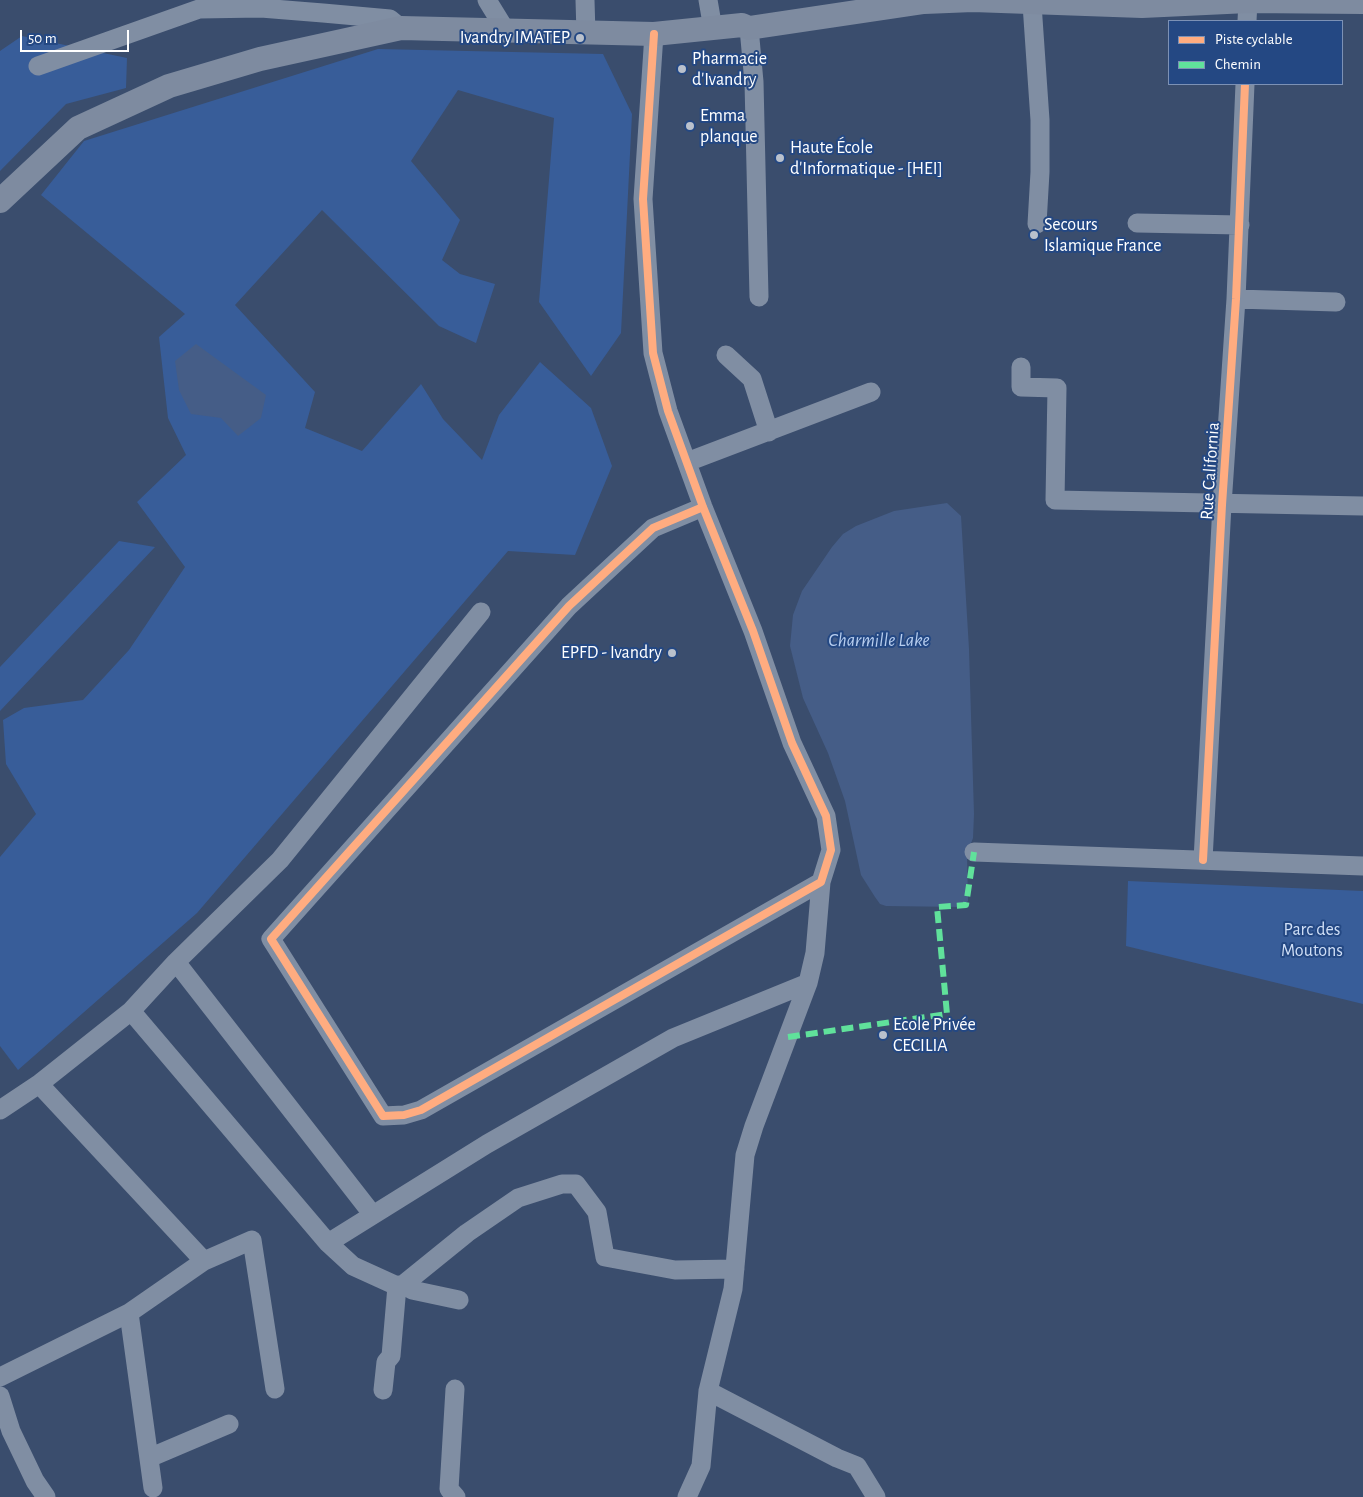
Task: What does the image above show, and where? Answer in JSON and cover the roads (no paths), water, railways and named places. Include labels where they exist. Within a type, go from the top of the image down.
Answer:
[{"type":"main road","points":[[0,201],[78,128],[169,86],[260,59],[401,28],[578,32],[586,34],[654,34],[742,25],[749,28],[884,3],[973,0],[1032,4],[1142,3],[1248,11],[1363,2]]},
{"type":"street","points":[[487,0],[506,31]]},
{"type":"street","points":[[584,0],[586,34]]},
{"type":"street","points":[[708,0],[714,29]]},
{"type":"street","points":[[38,66],[198,4],[390,19],[401,28]]},
{"type":"street","points":[[1032,4],[1040,120],[1037,224]]},
{"type":"street","points":[[749,28],[754,82],[759,297]]},
{"type":"street","points":[[654,34],[643,199],[653,353],[668,411],[703,507],[753,631],[792,742],[826,816],[831,850],[821,882],[815,953],[808,983],[754,1126],[745,1155],[733,1289],[708,1391],[701,1466],[687,1497]]},
{"type":"street","name":"Rue California","points":[[1204,860],[1222,505],[1240,225],[1245,85]]},
{"type":"street","points":[[1137,224],[1240,225]]},
{"type":"street","points":[[1236,299],[1336,302]]},
{"type":"street","points":[[726,354],[752,380],[769,432]]},
{"type":"street","points":[[1021,367],[1021,387],[1057,388],[1055,500],[1222,505],[1363,506]]},
{"type":"street","points":[[687,462],[871,392]]},
{"type":"street","points":[[703,507],[653,528],[569,606],[271,939],[383,1116],[404,1115],[421,1110],[550,1038],[821,882]]},
{"type":"street","points":[[0,1110],[39,1084],[130,1011],[176,962],[280,860],[482,612]]},
{"type":"street","points":[[974,852],[1363,866]]},
{"type":"street","points":[[176,962],[373,1215]]},
{"type":"street","points":[[328,1243],[487,1144],[673,1038],[808,983]]},
{"type":"street","points":[[130,1011],[328,1243],[353,1266],[412,1290],[459,1300]]},
{"type":"street","points":[[39,1084],[204,1261]]},
{"type":"street","points":[[383,1390],[386,1362],[391,1356],[400,1285],[467,1233],[518,1198],[562,1184],[576,1184],[596,1212],[606,1257],[675,1270],[735,1269]]},
{"type":"street","points":[[0,1377],[129,1313],[204,1261],[252,1240],[275,1389]]},
{"type":"street","points":[[129,1313],[153,1488]]},
{"type":"street","points":[[455,1389],[449,1489],[456,1497]]},
{"type":"street","points":[[708,1391],[837,1458],[857,1466],[876,1497]]},
{"type":"street","points":[[0,1396],[11,1430],[35,1481],[46,1497]]},
{"type":"street","points":[[149,1458],[229,1424]]},
{"type":"water","points":[[196,344],[266,395],[261,418],[238,436],[221,418],[191,414],[179,390],[175,361]]},
{"type":"water","name":"Charmille Lake","points":[[947,503],[961,516],[969,649],[974,814],[973,838],[967,854],[968,901],[961,907],[886,906],[880,904],[861,875],[845,801],[828,753],[803,698],[790,646],[793,615],[802,591],[843,534],[856,526],[894,511]]},
{"type":"place","name":"Ivandry IMATEP","points":[[580,38]]},
{"type":"place","name":"Pharmacie d'Ivandry","points":[[682,69]]},
{"type":"place","name":"Emma planque","points":[[690,126]]},
{"type":"place","name":"Haute École d'Informatique - [HEI]","points":[[780,158]]},
{"type":"place","name":"Secours Islamique France","points":[[1034,235]]},
{"type":"place","name":"EPFD - Ivandry","points":[[672,653]]},
{"type":"place","name":"Ecole Privée CECILIA","points":[[883,1035]]},
{"type":"park label","name":"Parc des Moutons","points":[[1312,940]]}]
